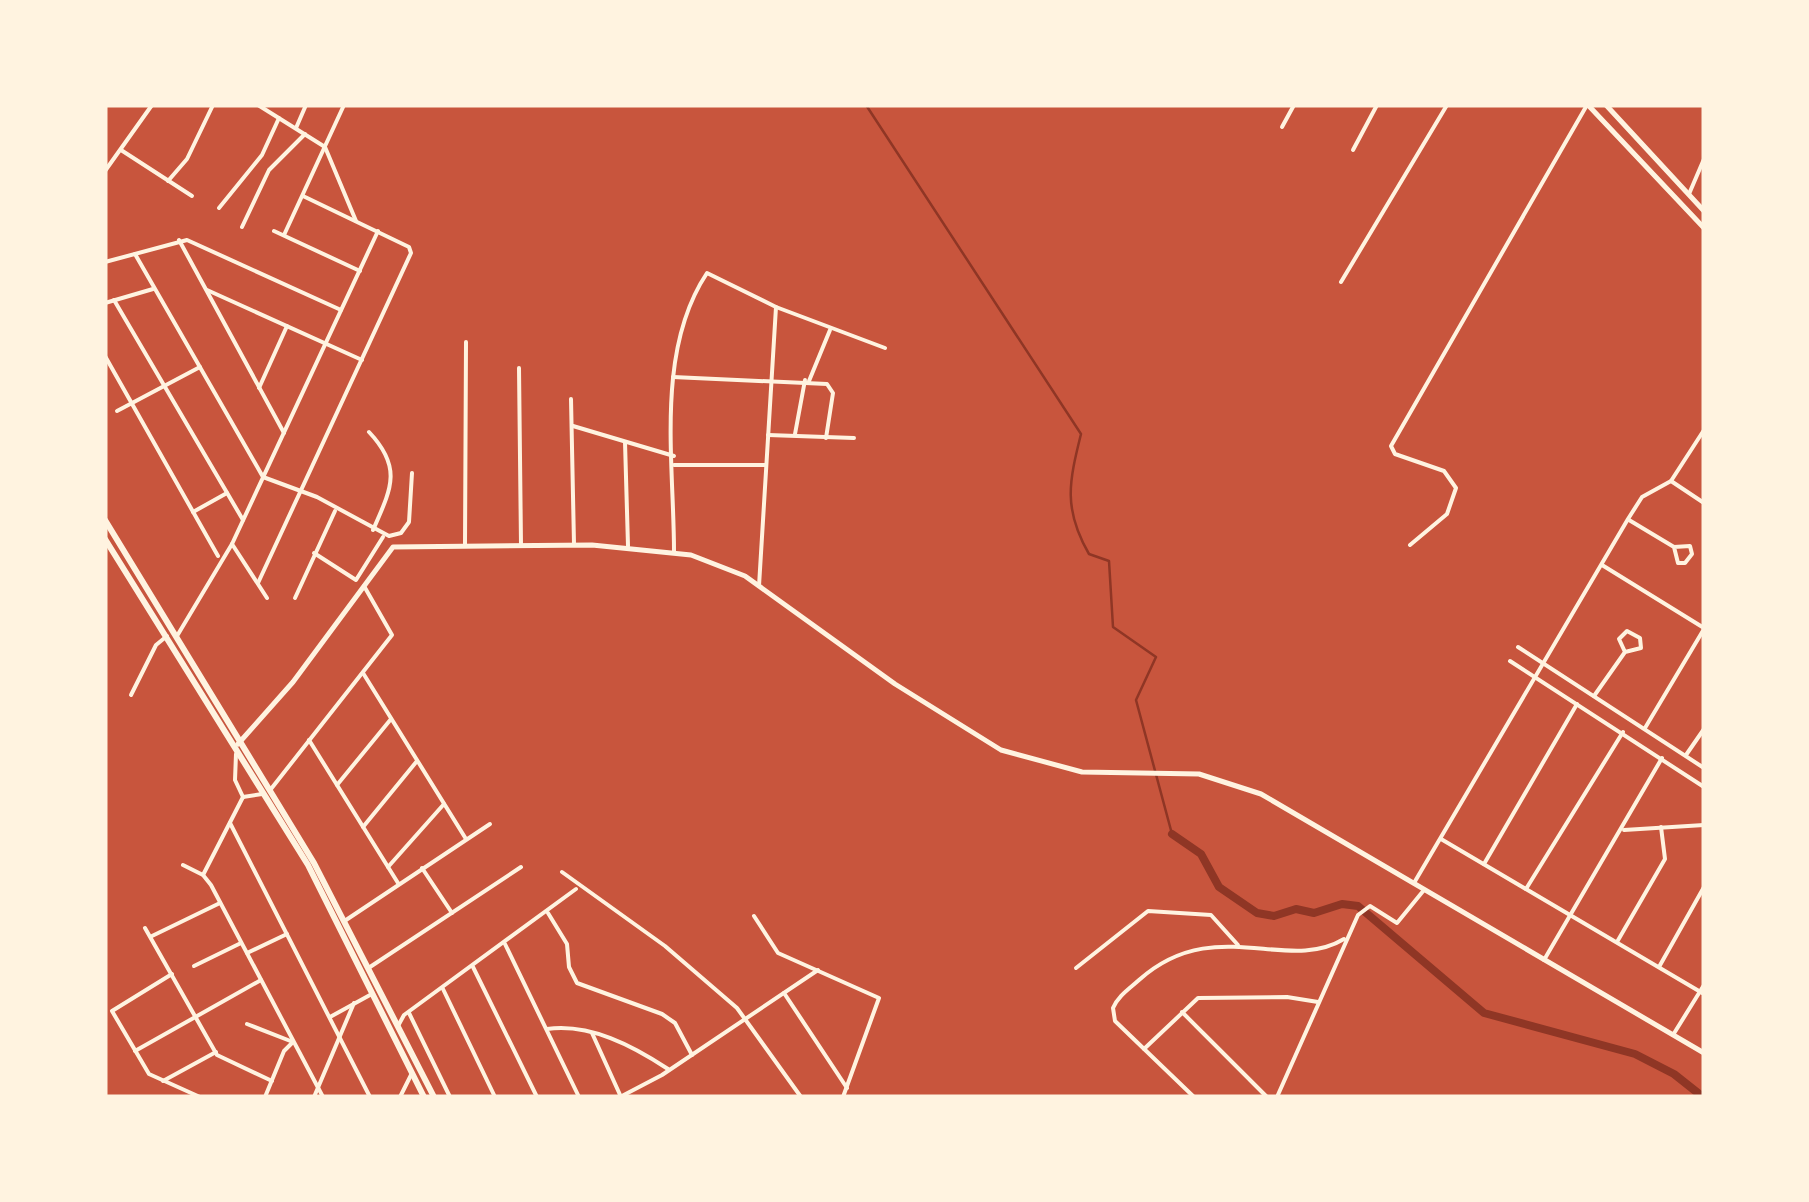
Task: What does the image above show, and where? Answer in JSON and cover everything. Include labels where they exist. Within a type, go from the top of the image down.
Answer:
[{"type":"main road","points":[[105,520],[238,745]]},
{"type":"main road","points":[[105,539],[268,791],[346,920],[370,967],[424,1097]]},
{"type":"main road","points":[[268,791],[393,1015],[434,1097]]},
{"type":"street","points":[[105,171],[152,105]]},
{"type":"street","points":[[168,181],[187,159],[214,105]]},
{"type":"street","points":[[258,105],[324,146],[356,221]]},
{"type":"street","points":[[296,128],[306,105]]},
{"type":"street","points":[[284,235],[344,105]]},
{"type":"street","points":[[1282,127],[1294,105]]},
{"type":"street","points":[[1353,150],[1376,105]]},
{"type":"street","points":[[1342,282],[1447,105]]},
{"type":"street","points":[[1410,545],[1447,514],[1456,488],[1444,471],[1394,454],[1392,446],[1588,105],[1704,228]]},
{"type":"street","points":[[1606,105],[1704,210]]},
{"type":"street","points":[[219,208],[254,167],[279,118]]},
{"type":"street","points":[[242,227],[269,170],[305,134]]},
{"type":"street","points":[[120,150],[192,196]]},
{"type":"street","points":[[1689,194],[1704,159]]},
{"type":"street","points":[[258,582],[412,253],[378,231],[302,196]]},
{"type":"street","points":[[274,231],[360,271]]},
{"type":"street","points":[[177,636],[220,558],[232,544],[378,231]]},
{"type":"street","points":[[105,262],[179,240],[194,241],[341,310]]},
{"type":"street","points":[[179,240],[284,433]]},
{"type":"street","points":[[135,254],[263,477],[316,497],[384,535],[406,529],[412,473]]},
{"type":"street","points":[[674,551],[677,346],[707,272],[776,308],[884,348]]},
{"type":"street","points":[[105,302],[155,288]]},
{"type":"street","points":[[206,290],[362,360]]},
{"type":"street","points":[[114,300],[243,520]]},
{"type":"street","points":[[759,586],[776,308]]},
{"type":"street","points":[[259,388],[287,326]]},
{"type":"street","points":[[795,434],[806,381],[830,330]]},
{"type":"street","points":[[465,545],[466,342]]},
{"type":"street","points":[[105,356],[220,558]]},
{"type":"street","points":[[118,411],[200,367]]},
{"type":"street","points":[[519,368],[521,545]]},
{"type":"street","points":[[674,376],[772,378],[827,384],[832,391],[826,438]]},
{"type":"street","points":[[571,399],[574,544]]},
{"type":"street","points":[[571,425],[674,456]]},
{"type":"street","points":[[1414,883],[1642,497],[1671,481],[1702,439],[1704,430]]},
{"type":"street","points":[[369,432],[390,457],[391,471],[388,496],[373,530]]},
{"type":"street","points":[[768,435],[854,438]]},
{"type":"street","points":[[625,442],[628,546]]},
{"type":"street","points":[[674,464],[766,466]]},
{"type":"street","points":[[1671,481],[1704,503]]},
{"type":"street","points":[[193,512],[227,493]]},
{"type":"street","points":[[295,598],[336,510]]},
{"type":"street","points":[[1628,519],[1674,547]]},
{"type":"street","points":[[314,553],[356,580],[384,535]]},
{"type":"street","points":[[232,544],[267,598]]},
{"type":"street","points":[[204,875],[242,797],[234,772],[238,745],[340,622],[392,547],[574,544],[674,551],[731,568],[895,684],[985,742],[1073,771],[1167,770],[1199,774],[1261,794],[1704,1054]]},
{"type":"street","points":[[1602,565],[1704,629],[1644,728]]},
{"type":"street","points":[[242,797],[268,791],[392,632],[364,586]]},
{"type":"street","points":[[1627,632],[1638,636],[1642,646],[1638,651],[1625,652],[1619,639],[1627,632]]},
{"type":"street","points":[[131,695],[156,645],[166,636]]},
{"type":"street","points":[[1518,647],[1704,768]]},
{"type":"street","points":[[1594,696],[1625,652]]},
{"type":"street","points":[[1510,660],[1704,787]]},
{"type":"street","points":[[363,672],[466,838]]},
{"type":"street","points":[[1484,864],[1578,702]]},
{"type":"street","points":[[337,785],[392,718]]},
{"type":"street","points":[[1686,754],[1704,729]]},
{"type":"street","points":[[1526,889],[1622,732]]},
{"type":"street","points":[[309,740],[398,883]]},
{"type":"street","points":[[1544,960],[1662,758]]},
{"type":"street","points":[[363,827],[417,760]]},
{"type":"street","points":[[388,867],[444,804]]},
{"type":"street","points":[[230,823],[370,1097]]},
{"type":"street","points":[[346,920],[490,824]]},
{"type":"street","points":[[1621,831],[1704,825]]},
{"type":"street","points":[[1616,942],[1665,859],[1661,827]]},
{"type":"street","points":[[1441,839],[1702,993]]},
{"type":"street","points":[[183,865],[204,875],[322,1097]]},
{"type":"street","points":[[370,967],[521,867]]},
{"type":"street","points":[[422,868],[452,912]]},
{"type":"street","points":[[562,872],[578,888],[665,946],[748,1018],[801,1097]]},
{"type":"street","points":[[1659,967],[1704,886]]},
{"type":"street","points":[[398,1026],[406,1014],[578,888]]},
{"type":"street","points":[[1277,1097],[1344,939],[1358,915],[1370,906],[1397,923],[1424,889]]},
{"type":"street","points":[[150,936],[220,903]]},
{"type":"street","points":[[548,910],[568,944],[570,967],[578,983],[662,1014],[675,1023],[692,1054]]},
{"type":"street","points":[[1076,968],[1148,911],[1211,915],[1238,946]]},
{"type":"street","points":[[754,916],[772,950],[880,998],[843,1097]]},
{"type":"street","points":[[145,928],[216,1052],[272,1081]]},
{"type":"street","points":[[246,954],[288,934]]},
{"type":"street","points":[[1194,1097],[1115,1021],[1115,1002],[1162,959],[1199,948],[1325,949],[1344,939]]},
{"type":"street","points":[[504,942],[579,1097]]},
{"type":"street","points":[[194,966],[241,943]]},
{"type":"street","points":[[472,966],[537,1097]]},
{"type":"street","points":[[591,1032],[621,1097],[670,1070],[818,970]]},
{"type":"street","points":[[172,974],[112,1011],[148,1074],[200,1097]]},
{"type":"street","points":[[135,1051],[260,980]]},
{"type":"street","points":[[1673,1035],[1704,985]]},
{"type":"street","points":[[442,988],[494,1097]]},
{"type":"street","points":[[330,1017],[377,991]]},
{"type":"street","points":[[784,993],[847,1088]]},
{"type":"street","points":[[1144,1050],[1182,1012],[1206,996],[1287,997],[1319,1002]]},
{"type":"street","points":[[314,1097],[354,1003]]},
{"type":"street","points":[[1182,1012],[1267,1097]]},
{"type":"street","points":[[393,1015],[406,1014]]},
{"type":"street","points":[[406,1014],[450,1097]]},
{"type":"street","points":[[247,1024],[293,1042]]},
{"type":"street","points":[[547,1028],[591,1032],[630,1047],[670,1070]]},
{"type":"street","points":[[265,1097],[284,1051],[293,1042]]},
{"type":"street","points":[[163,1081],[216,1052]]},
{"type":"street","points":[[400,1097],[412,1072]]},
{"type":"waterway","points":[[866,105],[1081,434],[1071,481],[1075,523],[1089,554],[1109,561],[1113,627],[1156,657],[1136,700],[1172,834]]},
{"type":"waterway","points":[[1172,834],[1201,854],[1219,887],[1257,913],[1274,916],[1296,909],[1314,913],[1342,904],[1358,906],[1484,1013],[1635,1054],[1674,1074],[1703,1097]]}]
